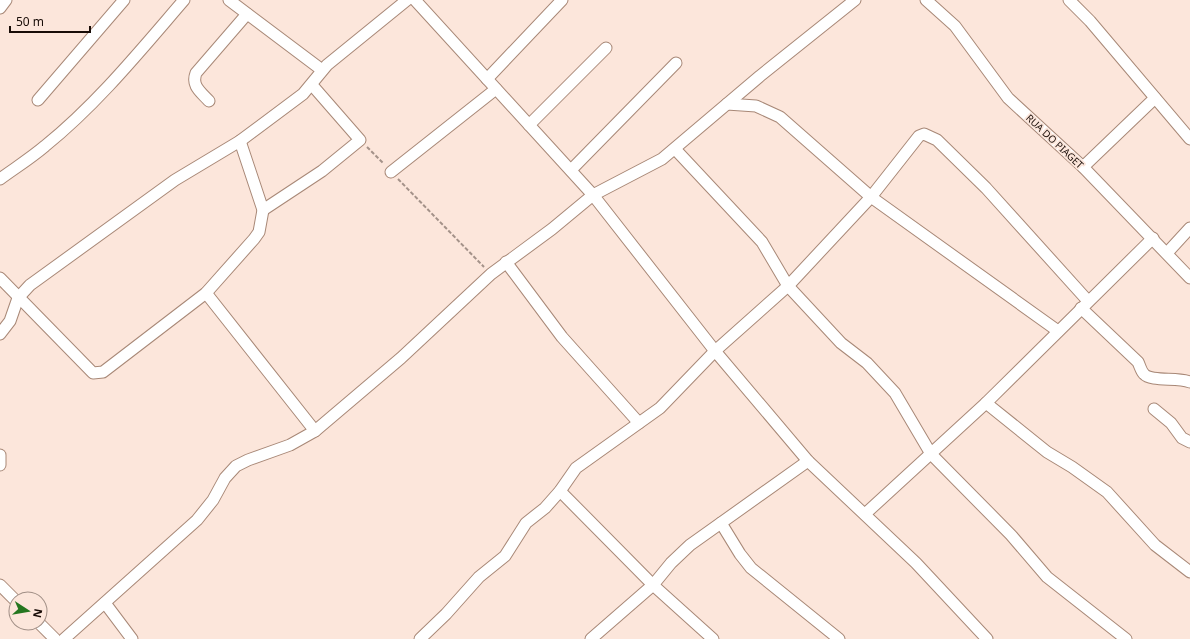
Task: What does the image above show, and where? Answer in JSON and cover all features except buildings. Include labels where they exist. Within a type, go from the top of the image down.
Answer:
[{"type":"street","points":[[0,8],[6,0]]},
{"type":"street","points":[[38,100],[124,0]]},
{"type":"street","points":[[0,179],[44,148],[79,116],[138,53],[184,0]]},
{"type":"street","points":[[229,0],[322,70]]},
{"type":"street","points":[[0,334],[10,320],[18,298],[36,281],[175,180],[240,141],[312,85],[322,70],[407,0]]},
{"type":"street","points":[[415,0],[594,195],[715,352],[808,461],[916,563],[986,639]]},
{"type":"street","points":[[487,79],[562,0]]},
{"type":"street","points":[[64,639],[197,520],[213,500],[225,478],[236,466],[248,460],[290,445],[315,431],[401,358],[490,274],[594,195],[645,170],[674,149],[855,0]]},
{"type":"street","name":"RUA DO PIAGET","points":[[926,0],[955,26],[1008,98],[1083,166],[1190,278]]},
{"type":"street","points":[[1069,0],[1086,17],[1190,139]]},
{"type":"street","points":[[209,101],[194,83],[196,73],[247,14]]},
{"type":"street","points":[[529,124],[606,48]]},
{"type":"street","points":[[571,170],[676,63]]},
{"type":"street","points":[[263,210],[322,171],[360,140],[312,85]]},
{"type":"street","points":[[391,172],[496,89]]},
{"type":"street","points":[[1083,166],[1155,98]]},
{"type":"street","points":[[727,104],[756,106],[780,117],[871,197],[1058,331]]},
{"type":"street","points":[[420,639],[446,614],[480,576],[505,556],[526,523],[545,508],[560,491],[576,468],[660,408],[715,352],[788,286],[871,197],[919,136],[924,134],[937,140],[986,188],[1085,304],[1138,362],[1143,373],[1152,379],[1177,378],[1190,382]]},
{"type":"street","points":[[0,278],[93,373],[99,374],[206,292],[259,232],[263,210],[240,141]]},
{"type":"street","points":[[674,149],[762,242],[788,286],[841,343],[867,364],[895,393],[931,454],[1011,535],[1047,576],[1126,639]]},
{"type":"street","points":[[1166,253],[1190,228]]},
{"type":"street","points":[[865,514],[986,403],[1153,238]]},
{"type":"street","points":[[506,262],[570,347],[639,423]]},
{"type":"street","points":[[206,292],[315,431]]},
{"type":"street","points":[[986,403],[1047,452],[1072,467],[1107,492],[1155,545],[1190,572]]},
{"type":"street","points":[[1154,409],[1171,423],[1182,438],[1190,442]]},
{"type":"street","points":[[0,455],[0,465]]},
{"type":"street","points":[[591,639],[653,585],[671,563],[690,545],[808,461]]},
{"type":"street","points":[[560,491],[653,585],[713,639]]},
{"type":"street","points":[[721,523],[740,554],[751,568],[839,639]]},
{"type":"street","points":[[0,585],[8,592]]},
{"type":"street","points":[[105,603],[132,639]]},
{"type":"street","points":[[47,631],[55,639]]},
{"type":"path","points":[[360,140],[490,274]]}]
